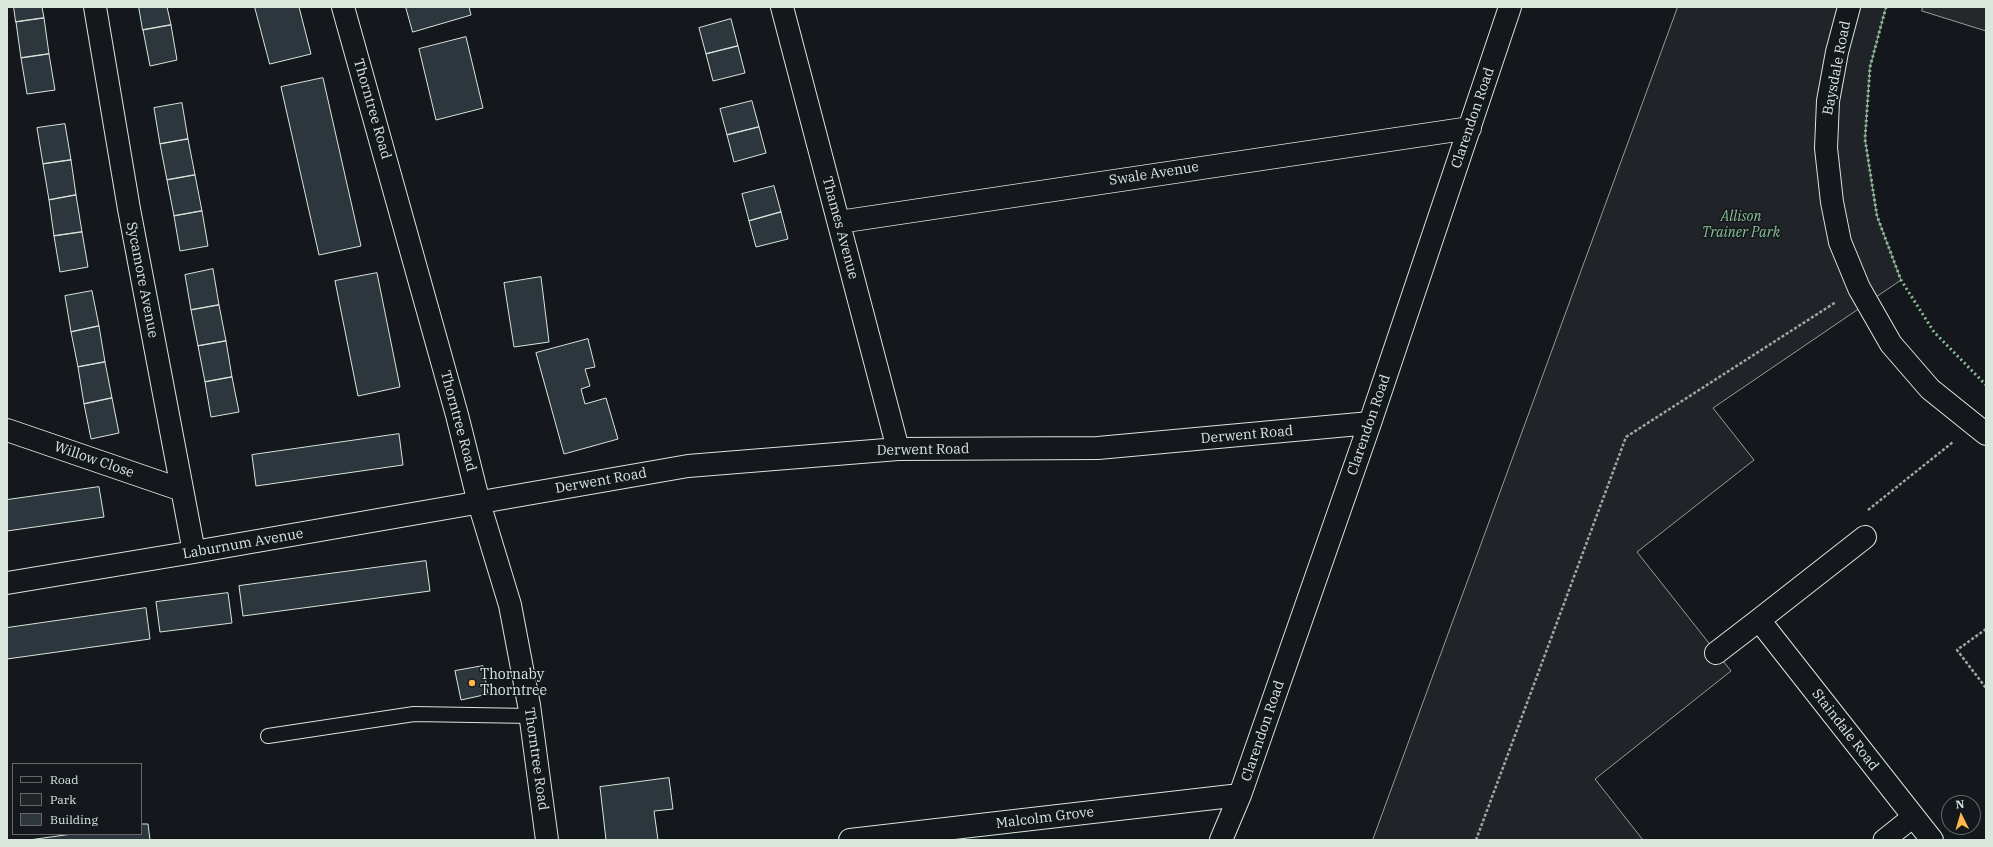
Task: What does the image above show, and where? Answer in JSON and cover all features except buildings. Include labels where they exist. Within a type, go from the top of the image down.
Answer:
[{"type":"street","name":"Sycamore Avenue","points":[[95,7],[129,209],[194,552]]},
{"type":"street","name":"Thorntree Road","points":[[343,7],[457,415],[479,503],[510,605],[531,716],[547,840]]},
{"type":"street","name":"Thames Avenue","points":[[782,7],[898,449]]},
{"type":"street","name":"Clarendon Road","points":[[1221,840],[1240,796],[1370,423],[1510,7]]},
{"type":"street","name":"Baysdale Road","points":[[1849,7],[1837,52],[1828,101],[1826,148],[1832,202],[1840,242],[1859,288],[1891,344],[1930,389],[1980,430]]},
{"type":"street","name":"Swale Avenue","points":[[839,222],[1470,128]]},
{"type":"street","name":"Derwent Road","points":[[479,503],[688,466],[898,449],[1098,448],[1370,423]]},
{"type":"street","name":"Willow Close","points":[[7,430],[182,490]]},
{"type":"street","name":"Laburnum Avenue","points":[[7,583],[479,503]]},
{"type":"street","points":[[1716,653],[1865,537]]},
{"type":"street","name":"Staindale Road","points":[[1759,620],[1932,840]]},
{"type":"street","name":"Malcolm Grove","points":[[850,840],[1240,796]]},
{"type":"street","points":[[1884,840],[1913,817]]},
{"type":"lane","points":[[268,736],[414,714],[531,716]]},
{"type":"path","points":[[1476,840],[1626,437],[1859,288]]},
{"type":"path","points":[[1865,537],[1854,521],[1980,430]]},
{"type":"path","points":[[1986,629],[1957,650],[1986,688]]},
{"type":"green space","name":"Allison Trainer Park","points":[[1678,7],[1886,7],[1870,67],[1865,139],[1877,216],[1901,280],[1713,408],[1754,460],[1637,552],[1731,671],[1595,779],[1643,840],[1373,840]]},
{"type":"shaded area","points":[[1923,7],[1986,7],[1986,31],[1922,11]]},
{"type":"hedge","points":[[1886,7],[1870,67],[1865,139],[1877,216],[1901,280],[1934,332],[1986,385]]},
{"type":"place","name":"Thornaby Thorntree","points":[[472,683]]}]
